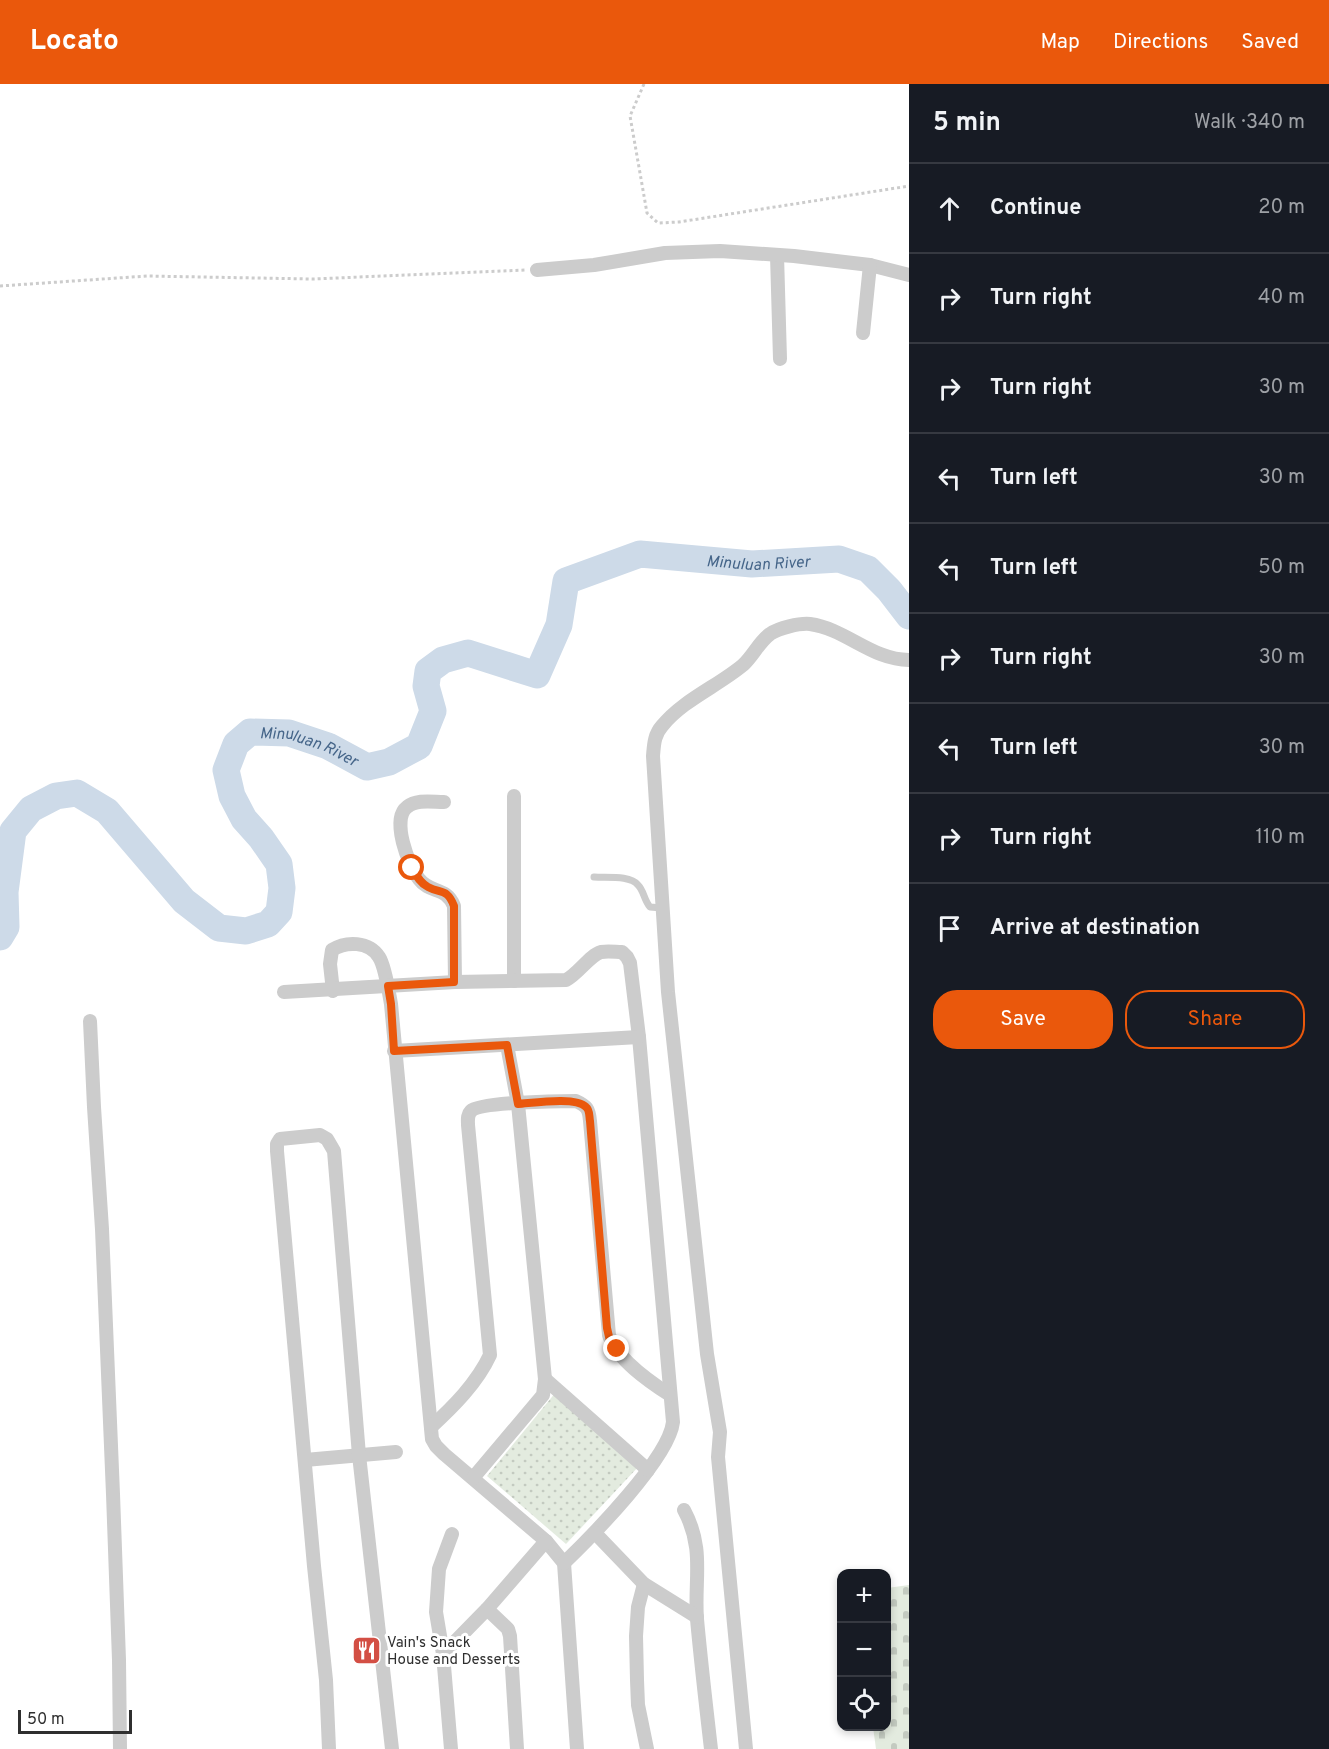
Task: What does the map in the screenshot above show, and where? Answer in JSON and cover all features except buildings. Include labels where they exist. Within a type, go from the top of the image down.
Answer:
[{"type":"street","points":[[537,270],[594,265],[665,253],[720,251],[870,265],[909,276]]},
{"type":"street","points":[[777,255],[780,359]]},
{"type":"street","points":[[863,333],[870,265]]},
{"type":"street","points":[[746,1749],[718,1457],[720,1432],[707,1353],[677,1080],[662,908],[653,756],[655,739],[661,726],[682,708],[743,664],[771,633],[785,628],[807,624],[824,627],[885,657],[909,660]]},
{"type":"street","points":[[514,796],[514,981]]},
{"type":"street","points":[[444,802],[423,801],[412,804],[405,808],[400,816],[405,850],[412,868],[420,881],[428,887],[442,891],[451,898],[454,906],[454,982]]},
{"type":"street","points":[[333,990],[330,964],[332,950],[355,943],[372,951],[380,958],[391,1004],[432,1439],[436,1446],[546,1541],[564,1563],[577,1749]]},
{"type":"street","points":[[284,992],[454,982],[566,981],[593,956],[601,952],[622,952],[630,963],[639,1037],[673,1422],[672,1433],[648,1470],[595,1533],[564,1563]]},
{"type":"street","points":[[90,1021],[102,1229],[113,1494],[120,1749]]},
{"type":"street","points":[[394,1051],[639,1037]]},
{"type":"street","points":[[473,1478],[543,1395],[545,1379],[518,1104],[507,1045]]},
{"type":"street","points":[[431,1427],[453,1407],[481,1372],[490,1355],[468,1125],[469,1114],[472,1110],[490,1105],[576,1101],[586,1106],[589,1111],[610,1341],[625,1359],[646,1378],[670,1395]]},
{"type":"street","points":[[329,1749],[326,1680],[277,1144],[280,1139],[320,1135],[327,1139],[334,1152],[359,1455],[392,1749]]},
{"type":"street","points":[[545,1379],[648,1470]]},
{"type":"street","points":[[305,1460],[396,1452]]},
{"type":"street","points":[[684,1510],[695,1537],[698,1570],[697,1617],[711,1749]]},
{"type":"street","points":[[595,1533],[644,1584],[697,1617]]},
{"type":"street","points":[[451,1749],[436,1601],[439,1569],[452,1534]]},
{"type":"street","points":[[443,1654],[487,1609],[546,1541]]},
{"type":"street","points":[[644,1584],[638,1607],[636,1636],[638,1705],[647,1749]]},
{"type":"street","points":[[487,1609],[508,1629],[510,1636],[517,1749]]},
{"type":"lane","points":[[594,877],[628,879],[636,882],[650,907],[662,908]]},
{"type":"path","points":[[644,84],[630,116],[647,213],[658,223],[680,222],[909,186]]},
{"type":"path","points":[[0,286],[147,276],[312,279],[537,270]]},
{"type":"green space","points":[[556,1392],[639,1466],[566,1544],[487,1476]]},
{"type":"green space","points":[[909,1585],[909,1749],[876,1749],[874,1731],[891,1731],[891,1587]]},
{"type":"waterway","name":"Minuluan River","points":[[0,937],[6,927],[5,892],[13,831],[31,809],[56,796],[77,793],[107,811],[184,901],[219,928],[246,931],[268,924],[279,912],[282,888],[279,864],[244,819],[232,796],[226,770],[236,744],[250,732],[289,733],[328,746],[367,767],[389,762],[419,746],[433,711],[426,686],[428,671],[443,660],[468,653],[537,675],[559,625],[566,581],[640,554],[752,564],[839,559],[868,569],[889,590],[909,616]]},
{"type":"place","name":"Vain's Snack House and Desserts","points":[[366,1651]]},
{"type":"route","points":[[412,868],[420,881],[428,887],[442,891],[451,898],[454,906],[454,982],[388,986],[394,1051],[507,1045],[518,1104],[576,1101],[586,1106],[590,1121],[607,1328],[610,1341],[617,1349]]}]
